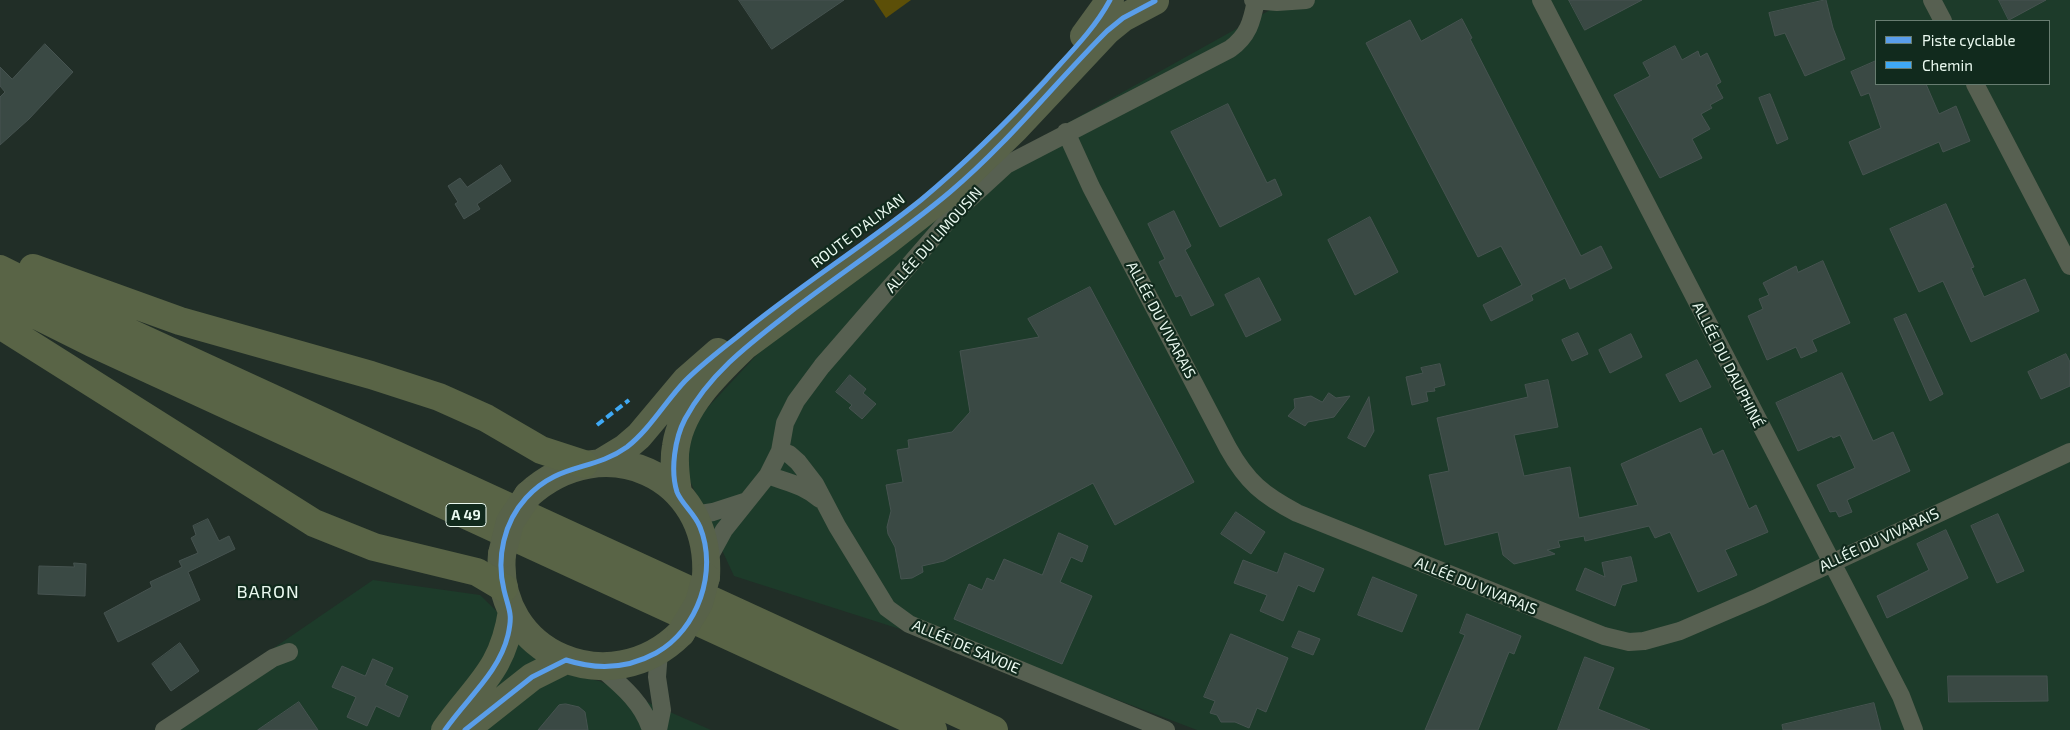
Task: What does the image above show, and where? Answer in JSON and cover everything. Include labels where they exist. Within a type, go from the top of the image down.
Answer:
[{"type":"highway","points":[[0,256],[180,321],[371,375],[430,394],[486,418],[542,450],[593,463]]},
{"type":"highway","name":"A 49","points":[[0,269],[167,350],[994,730]]},
{"type":"highway","name":"A 49","points":[[0,297],[92,343],[933,730]]},
{"type":"highway","points":[[0,325],[314,523],[374,547],[477,572],[508,600]]},
{"type":"main road","name":"ROUTE D'ALIXAN","points":[[593,463],[625,448],[639,436],[686,380],[712,357],[920,200],[969,158],[1062,62],[1100,18],[1110,0]]},
{"type":"main road","name":"ROUTE D'ALIXAN","points":[[678,493],[675,454],[680,430],[702,392],[727,363],[745,346],[886,242],[952,190],[1015,129],[1107,31],[1123,18],[1159,0]]},
{"type":"main road","points":[[445,730],[497,662],[507,638],[508,600],[502,554],[510,522],[528,496],[560,472],[593,463],[618,463],[640,469],[654,476],[678,493],[694,515],[705,544],[706,569],[699,604],[681,633],[659,652],[629,664],[601,668],[566,660],[554,654],[534,640],[508,600]]},
{"type":"main road","points":[[464,730],[532,677],[566,660]]},
{"type":"street","name":"ALLÉE DU LIMOUSIN","points":[[706,569],[724,530],[768,475],[780,451],[786,423],[796,401],[822,366],[957,210],[1006,164],[1237,44],[1248,30],[1255,0],[1277,2],[1306,0]]},
{"type":"street","name":"ALLÉE DU DAUPHINÉ","points":[[1540,0],[1830,563],[1901,696],[1914,730]]},
{"type":"street","points":[[1932,0],[1942,20]]},
{"type":"street","points":[[1976,85],[2070,266]]},
{"type":"street","name":"ALLÉE DU VIVARAIS","points":[[1066,132],[1091,187],[1242,473],[1270,499],[1352,537],[1577,627],[1629,642],[1660,638],[1680,631],[1759,597],[2070,452]]},
{"type":"street","name":"ALLÉE DE SAVOIE","points":[[780,451],[789,454],[798,462],[814,484],[821,499],[887,608],[909,624],[1166,730]]},
{"type":"street","name":"ALLÉE DE SAVOIE","points":[[768,475],[792,482],[809,490],[821,499]]},
{"type":"street","points":[[694,515],[713,512],[747,501]]},
{"type":"street","points":[[164,730],[273,658],[289,652]]},
{"type":"street","points":[[658,730],[662,710],[657,677],[659,652]]},
{"type":"street","points":[[601,668],[625,688],[638,702],[651,730]]},
{"type":"shaded area","points":[[874,0],[911,0],[886,18]]},
{"type":"shaded area","points":[[1288,0],[2070,0],[2070,730],[1197,730],[1097,692],[734,576],[684,468],[697,419],[779,331],[1001,160]]},
{"type":"shaded area","points":[[373,580],[480,595],[560,673],[599,681],[711,730],[154,730]]},
{"type":"building","points":[[739,0],[844,0],[772,49]]},
{"type":"building","points":[[1569,0],[1642,0],[1585,30]]},
{"type":"building","points":[[1826,0],[1833,28],[1845,59],[1805,76],[1785,33],[1775,36],[1769,13]]},
{"type":"building","points":[[1999,0],[2046,0],[2009,20]]},
{"type":"building","points":[[1462,19],[1472,38],[1470,39],[1581,256],[1601,246],[1612,268],[1570,289],[1565,278],[1531,295],[1533,300],[1491,321],[1483,305],[1522,285],[1501,246],[1478,257],[1366,43],[1410,20],[1421,41]]},
{"type":"building","points":[[45,44],[73,72],[29,119],[0,145],[0,97],[5,92],[0,86],[0,67],[12,79]]},
{"type":"building","points":[[1675,46],[1682,60],[1698,51],[1700,57],[1707,53],[1721,82],[1716,85],[1723,98],[1710,105],[1712,108],[1701,114],[1710,129],[1692,139],[1702,158],[1660,178],[1614,95],[1650,76],[1643,63]]},
{"type":"building","points":[[1875,61],[1875,85],[1926,85],[1939,114],[1956,106],[1970,141],[1943,152],[1939,142],[1863,175],[1849,142],[1881,128],[1869,93],[1861,96],[1851,72]]},
{"type":"building","points":[[1770,94],[1788,139],[1777,144],[1759,98]]},
{"type":"building","points":[[1228,104],[1267,183],[1275,179],[1282,195],[1220,227],[1171,132]]},
{"type":"building","points":[[501,165],[511,181],[477,204],[480,209],[464,219],[455,204],[458,202],[448,186],[460,178],[467,187]]},
{"type":"building","points":[[1946,204],[1974,267],[1971,268],[1984,297],[2025,279],[2039,311],[1971,342],[1943,281],[1919,292],[1890,229]]},
{"type":"building","points":[[1174,211],[1191,246],[1185,250],[1214,305],[1191,316],[1181,295],[1176,297],[1159,262],[1165,259],[1148,224]]},
{"type":"building","points":[[1370,217],[1398,272],[1355,295],[1328,240]]},
{"type":"building","points":[[1823,261],[1850,323],[1812,340],[1817,351],[1801,358],[1796,347],[1767,360],[1748,316],[1763,309],[1759,299],[1769,295],[1763,283],[1796,266],[1798,272]]},
{"type":"building","points":[[1259,278],[1281,320],[1246,337],[1225,295]]},
{"type":"building","points":[[1090,287],[1194,482],[1115,525],[1093,483],[944,561],[922,566],[923,572],[912,578],[901,579],[895,547],[888,534],[887,527],[891,511],[886,485],[903,482],[897,450],[909,448],[908,440],[952,432],[970,412],[960,351],[1039,337],[1028,319]]},
{"type":"building","points":[[1906,314],[1943,394],[1930,401],[1894,319]]},
{"type":"building","points":[[1578,333],[1588,354],[1572,361],[1562,340]]},
{"type":"building","points":[[1631,334],[1642,357],[1610,373],[1599,350]]},
{"type":"building","points":[[2066,354],[2070,362],[2070,386],[2041,399],[2028,372]]},
{"type":"building","points":[[1697,360],[1711,387],[1680,402],[1666,375]]},
{"type":"building","points":[[1440,364],[1445,385],[1434,388],[1435,391],[1426,392],[1428,401],[1412,405],[1406,377],[1423,373],[1421,368]]},
{"type":"building","points":[[1842,373],[1873,441],[1893,432],[1910,471],[1847,500],[1852,512],[1839,517],[1836,511],[1830,512],[1817,485],[1855,468],[1840,435],[1833,438],[1832,436],[1798,451],[1776,403]]},
{"type":"building","points":[[850,375],[866,389],[863,393],[876,404],[862,419],[849,408],[852,405],[836,392]]},
{"type":"building","points":[[1548,380],[1558,427],[1514,435],[1524,476],[1570,467],[1579,518],[1638,505],[1621,464],[1701,428],[1713,455],[1723,450],[1749,509],[1756,505],[1768,532],[1725,550],[1737,575],[1698,592],[1670,532],[1655,538],[1649,526],[1585,541],[1584,536],[1558,541],[1560,547],[1547,550],[1555,554],[1514,564],[1503,555],[1498,532],[1445,545],[1429,475],[1449,471],[1437,418],[1528,397],[1525,385]]},
{"type":"building","points":[[1329,393],[1336,398],[1350,396],[1334,417],[1308,422],[1305,426],[1288,416],[1295,408],[1294,399],[1311,396],[1322,402]]},
{"type":"building","points":[[1369,397],[1374,431],[1365,447],[1348,438]]},
{"type":"building","points":[[1236,512],[1265,532],[1251,554],[1221,534]]},
{"type":"building","points":[[1998,514],[2024,571],[1997,583],[1971,526]]},
{"type":"building","points":[[208,519],[219,541],[229,536],[235,549],[188,572],[200,600],[118,642],[104,613],[152,587],[150,582],[182,567],[179,561],[198,553],[191,538],[196,535],[193,526]]},
{"type":"building","points":[[1946,530],[1968,578],[1887,618],[1877,596],[1929,570],[1917,544]]},
{"type":"building","points":[[1059,533],[1088,546],[1082,562],[1071,557],[1060,582],[1092,596],[1062,664],[954,619],[969,584],[982,590],[987,578],[994,581],[1004,559],[1042,575]]},
{"type":"building","points":[[1285,553],[1324,569],[1314,592],[1298,585],[1283,621],[1260,611],[1267,595],[1234,583],[1243,560],[1277,573]]},
{"type":"building","points":[[1631,557],[1637,581],[1622,585],[1615,606],[1576,590],[1585,568],[1605,577],[1602,563]]},
{"type":"building","points":[[74,563],[86,564],[85,596],[38,594],[39,566],[74,567]]},
{"type":"building","points":[[1373,577],[1417,595],[1402,632],[1358,615]]},
{"type":"building","points":[[1467,614],[1521,636],[1514,654],[1509,652],[1478,730],[1425,730],[1465,635],[1460,633]]},
{"type":"building","points":[[1299,631],[1320,639],[1313,655],[1292,647]]},
{"type":"building","points":[[1231,634],[1288,658],[1266,712],[1257,708],[1249,728],[1235,722],[1221,722],[1217,715],[1210,713],[1215,701],[1204,697]]},
{"type":"building","points":[[180,643],[199,671],[171,691],[152,664]]},
{"type":"building","points":[[1585,657],[1614,668],[1598,709],[1650,730],[1558,730]]},
{"type":"building","points":[[373,659],[393,668],[385,685],[408,696],[399,717],[376,706],[367,726],[347,717],[356,697],[332,687],[342,666],[365,676]]},
{"type":"building","points":[[1948,676],[2047,676],[2048,701],[1949,702]]},
{"type":"building","points":[[299,702],[318,730],[258,730]]},
{"type":"building","points":[[1874,703],[1881,730],[1783,730],[1782,725]]},
{"type":"building","points":[[566,704],[579,707],[585,712],[588,730],[538,730],[559,705]]},
{"type":"marked path","points":[[597,425],[629,400]]},
{"type":"cycle path","points":[[445,730],[490,674],[504,649],[510,617],[502,578],[502,553],[507,529],[518,508],[526,498],[538,486],[551,478],[614,455],[627,447],[643,432],[685,381],[710,358],[759,319],[921,200],[969,157],[1030,97],[1088,32],[1110,0]]},
{"type":"cycle path","points":[[465,730],[532,677],[566,660],[600,666],[623,665],[656,653],[671,643],[693,615],[705,580],[707,562],[705,544],[700,527],[677,492],[674,464],[676,445],[681,427],[706,387],[731,360],[759,336],[950,192],[992,154],[1107,31],[1123,18],[1155,1]]},
{"type":"district","name":"BARON","points":[[268,592]]}]
